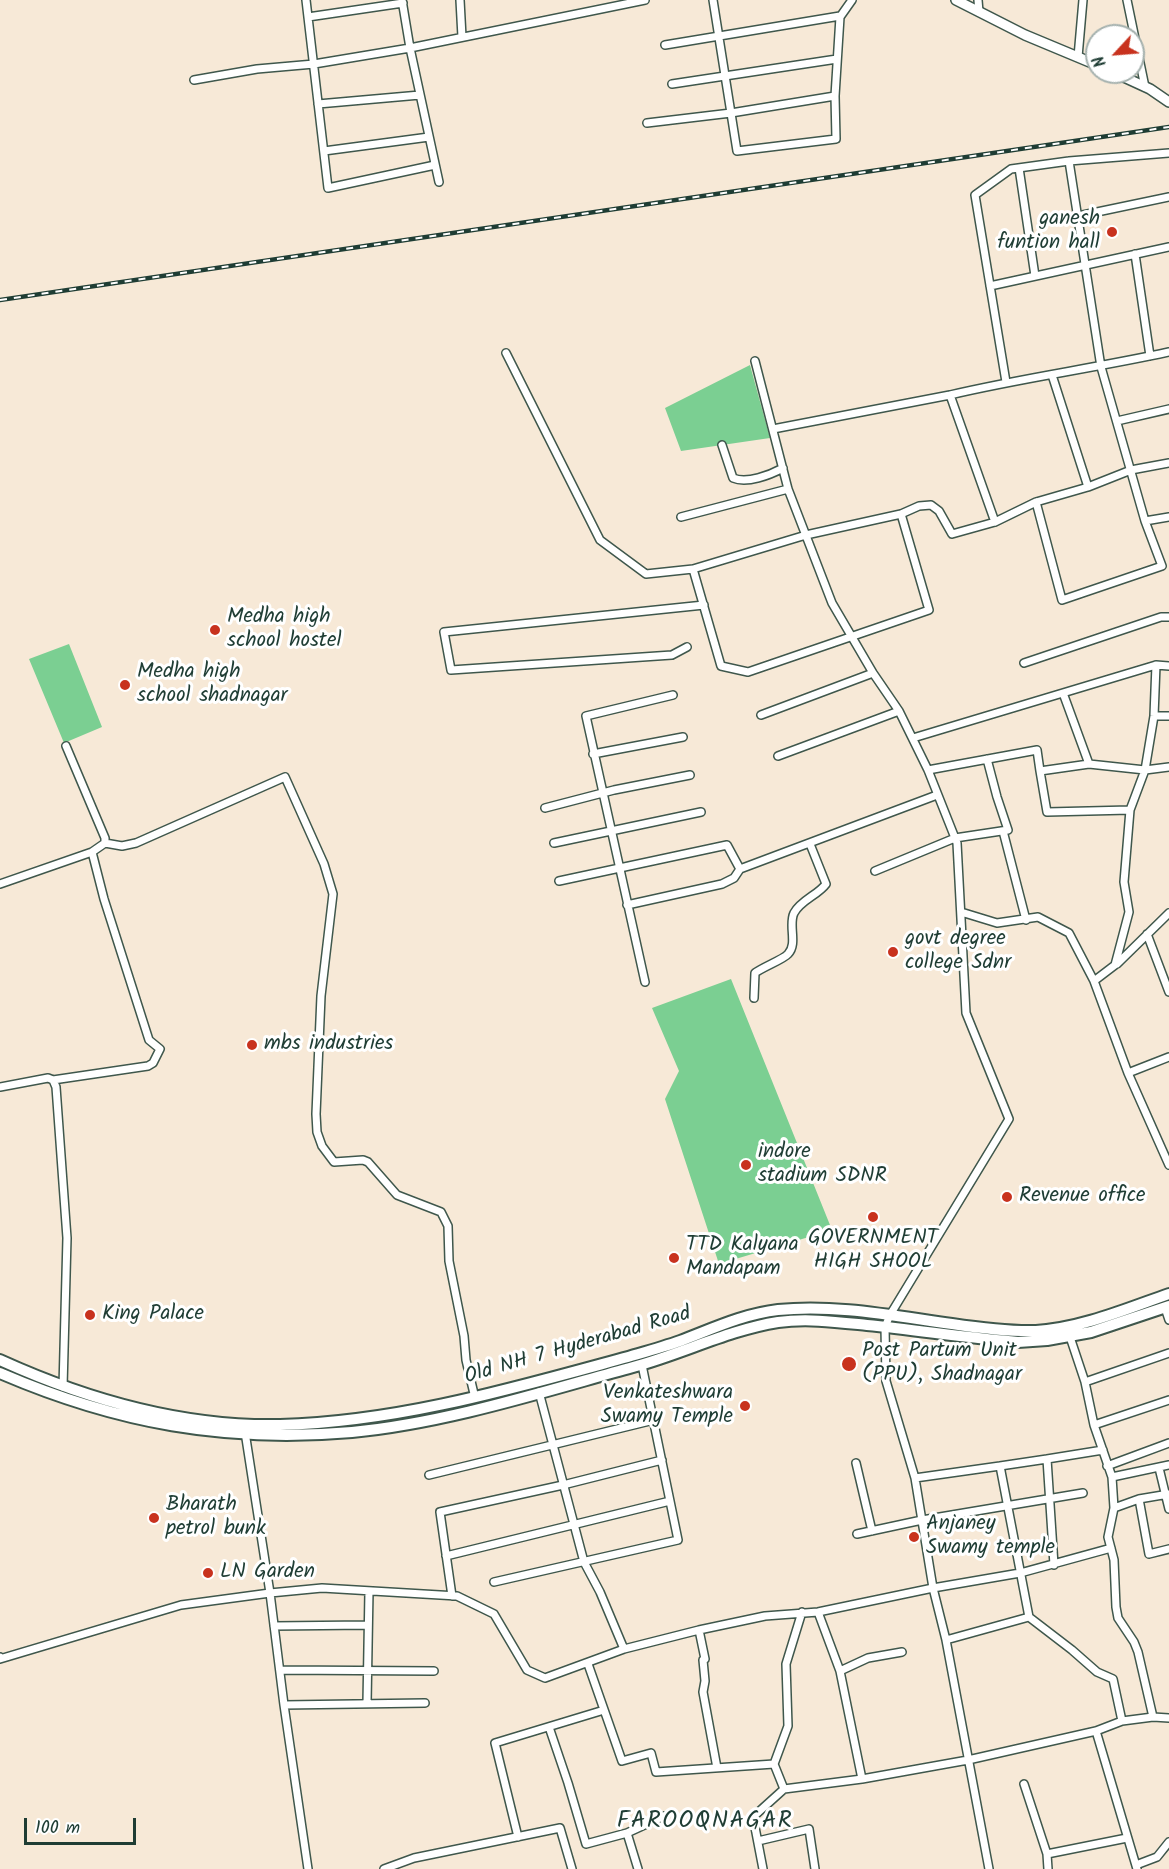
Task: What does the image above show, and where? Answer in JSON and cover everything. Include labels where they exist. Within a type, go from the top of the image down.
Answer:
[{"type":"main road","points":[[956,0],[1024,35],[1085,60]]},
{"type":"main road","points":[[1139,84],[1169,102]]},
{"type":"main road","name":"Old NH 7 Hyderabad Road","points":[[0,1360],[63,1387],[111,1403],[245,1429],[357,1420],[475,1398],[656,1348],[758,1314],[777,1310],[831,1309],[1003,1330],[1034,1331],[1084,1323],[1169,1294]]},
{"type":"main road","name":"Old NH 7 Hyderabad Road","points":[[0,1373],[103,1411],[143,1421],[195,1430],[245,1429],[313,1434],[393,1426],[478,1408],[642,1365],[754,1327],[781,1322],[832,1322],[1018,1342],[1070,1337],[1112,1326],[1167,1307]]},
{"type":"street","points":[[306,0],[328,188],[435,165]]},
{"type":"street","points":[[460,0],[462,37]]},
{"type":"street","points":[[194,80],[410,48],[645,0]]},
{"type":"street","points":[[714,0],[737,151],[836,139],[835,96],[840,16],[852,0]]},
{"type":"street","points":[[978,0],[979,12]]},
{"type":"street","points":[[1078,57],[1083,0]]},
{"type":"street","points":[[1127,0],[1145,87]]},
{"type":"street","points":[[308,17],[403,1],[410,48],[439,182]]},
{"type":"street","points":[[665,45],[840,16]]},
{"type":"street","points":[[672,84],[837,59]]},
{"type":"street","points":[[318,104],[420,95]]},
{"type":"street","points":[[647,123],[731,113],[835,96]]},
{"type":"street","points":[[324,151],[429,137]]},
{"type":"street","points":[[1006,382],[975,195],[1011,169],[1069,161],[1169,153]]},
{"type":"street","points":[[1036,502],[1062,600],[1162,566],[1144,521],[1101,367],[1069,161]]},
{"type":"street","points":[[1019,168],[1035,276]]},
{"type":"street","points":[[1078,216],[1169,197]]},
{"type":"street","points":[[990,286],[1169,247]]},
{"type":"street","points":[[1135,254],[1150,356]]},
{"type":"street","points":[[773,429],[1169,352]]},
{"type":"street","points":[[506,353],[600,540],[646,574],[693,569],[806,535],[901,514],[920,506],[932,505],[939,511],[952,534],[995,522],[1036,502],[1089,487],[1131,470],[1169,463]]},
{"type":"street","points":[[755,361],[788,489],[832,603],[913,738],[957,843],[966,1013],[1009,1119],[890,1315],[885,1327],[886,1381],[915,1479],[933,1588],[946,1640],[989,1869]]},
{"type":"street","points":[[1052,375],[1089,487]]},
{"type":"street","points":[[950,395],[995,522]]},
{"type":"street","points":[[1116,421],[1169,409]]},
{"type":"street","points":[[722,445],[733,478],[737,480],[761,476],[783,468]]},
{"type":"street","points":[[681,517],[788,489]]},
{"type":"street","points":[[693,569],[721,666],[747,672],[929,610],[901,514]]},
{"type":"street","points":[[1144,521],[1169,517]]},
{"type":"street","points":[[687,647],[672,655],[451,670],[444,632],[704,605]]},
{"type":"street","points":[[1024,663],[1161,617],[1169,617]]},
{"type":"street","points":[[1115,965],[1129,912],[1124,882],[1130,810],[1146,770],[1154,716],[1156,665]]},
{"type":"street","points":[[913,738],[1156,665],[1169,666]]},
{"type":"street","points":[[761,715],[873,673]]},
{"type":"street","points":[[1063,693],[1089,764]]},
{"type":"street","points":[[645,982],[586,716],[673,694]]},
{"type":"street","points":[[778,756],[898,711]]},
{"type":"street","points":[[1154,716],[1169,716]]},
{"type":"street","points":[[594,754],[683,737]]},
{"type":"street","points":[[66,746],[105,838],[105,843]]},
{"type":"street","points":[[928,770],[1037,750],[1047,812],[1130,810]]},
{"type":"street","points":[[875,871],[955,838],[1008,830],[996,797],[987,759]]},
{"type":"street","points":[[1040,771],[1089,764],[1146,770],[1169,767]]},
{"type":"street","points":[[545,808],[602,793],[690,775]]},
{"type":"street","points":[[0,884],[92,852],[105,843],[122,846],[136,843],[285,777],[324,864],[333,894],[320,1005],[316,1085],[317,1132],[326,1154],[334,1162],[363,1160],[368,1162],[397,1195],[441,1212],[448,1227],[449,1261],[475,1398]]},
{"type":"street","points":[[627,905],[722,884],[734,878],[740,870],[938,795]]},
{"type":"street","points":[[554,843],[701,812]]},
{"type":"street","points":[[1003,831],[1026,920]]},
{"type":"street","points":[[754,998],[755,973],[788,955],[792,947],[791,925],[795,912],[826,884],[810,844]]},
{"type":"street","points":[[559,881],[727,845],[740,870]]},
{"type":"street","points":[[0,1088],[40,1078],[53,1080],[148,1066],[153,1064],[160,1049],[149,1040],[104,899],[92,852]]},
{"type":"street","points":[[961,912],[997,923],[1038,917],[1069,933],[1094,981],[1128,1073],[1168,1162]]},
{"type":"street","points":[[1094,981],[1115,965],[1169,913]]},
{"type":"street","points":[[1147,934],[1169,992]]},
{"type":"street","points":[[1128,1073],[1169,1057]]},
{"type":"street","points":[[53,1080],[56,1087],[67,1238],[63,1387]]},
{"type":"street","points":[[1167,1307],[1169,1320]]},
{"type":"street","points":[[1070,1337],[1085,1382],[1094,1425],[1112,1477],[1114,1508],[1107,1537],[1114,1560],[1118,1618],[1138,1652],[1153,1717]]},
{"type":"street","points":[[1085,1382],[1169,1353]]},
{"type":"street","points":[[494,1582],[678,1540],[642,1365]]},
{"type":"street","points":[[539,1392],[584,1562],[600,1592],[624,1648]]},
{"type":"street","points":[[1094,1425],[1169,1400]]},
{"type":"street","points":[[429,1475],[654,1420]]},
{"type":"street","points":[[245,1429],[308,1869]]},
{"type":"street","points":[[1107,1466],[1169,1443]]},
{"type":"street","points":[[915,1479],[1102,1450]]},
{"type":"street","points":[[1047,1459],[1054,1565]]},
{"type":"street","points":[[452,1596],[440,1512],[662,1460]]},
{"type":"street","points":[[856,1463],[872,1531]]},
{"type":"street","points":[[1112,1477],[1169,1465]]},
{"type":"street","points":[[1000,1466],[1029,1617],[1097,1672],[1113,1679],[1122,1721]]},
{"type":"street","points":[[1159,1468],[1169,1509]]},
{"type":"street","points":[[857,1534],[921,1520],[1083,1493]]},
{"type":"street","points":[[1114,1508],[1139,1499],[1167,1494]]},
{"type":"street","points":[[1139,1499],[1149,1554],[1169,1549]]},
{"type":"street","points":[[446,1556],[670,1501]]},
{"type":"street","points":[[0,1659],[181,1605],[322,1588],[457,1596],[495,1614],[526,1670],[545,1678],[588,1664],[624,1648],[699,1630],[765,1616],[818,1612],[1020,1573],[1111,1548]]},
{"type":"street","points":[[367,1703],[369,1591]]},
{"type":"street","points":[[784,1789],[774,1764],[788,1726],[786,1664],[802,1612]]},
{"type":"street","points":[[818,1612],[840,1671],[862,1779]]},
{"type":"street","points":[[946,1640],[1029,1617]]},
{"type":"street","points":[[274,1626],[368,1625]]},
{"type":"street","points":[[699,1630],[705,1659],[703,1660],[705,1681],[703,1692],[717,1768]]},
{"type":"street","points":[[840,1671],[868,1658],[902,1652]]},
{"type":"street","points":[[588,1664],[622,1761],[651,1753],[656,1772],[774,1764]]},
{"type":"street","points":[[280,1670],[434,1671]]},
{"type":"street","points":[[284,1705],[425,1702]]},
{"type":"street","points":[[519,1837],[495,1743],[604,1710]]},
{"type":"street","points":[[763,1869],[753,1817],[784,1789],[862,1779],[968,1760],[1096,1731],[1122,1721],[1153,1717],[1169,1718]]},
{"type":"street","points":[[549,1727],[586,1844],[627,1833],[664,1816]]},
{"type":"street","points":[[1096,1731],[1136,1867],[1156,1857],[1169,1842]]},
{"type":"street","points":[[1024,1784],[1047,1854],[1048,1869]]},
{"type":"street","points":[[384,1869],[414,1858],[560,1828],[572,1869]]},
{"type":"street","points":[[758,1841],[809,1829],[815,1869]]},
{"type":"street","points":[[627,1833],[638,1869]]},
{"type":"street","points":[[1047,1854],[1128,1838]]},
{"type":"green space","points":[[750,365],[770,438],[681,451],[665,408]]},
{"type":"green space","points":[[69,644],[102,727],[64,743],[29,659]]},
{"type":"green space","name":"indore stadium SDNR","points":[[731,979],[832,1230],[719,1264],[665,1099],[679,1071],[652,1008]]},
{"type":"railway","points":[[0,300],[1169,127]]},
{"type":"place","name":"ganesh funtion hall","points":[[1112,232]]},
{"type":"place","name":"Medha high school hostel","points":[[215,630]]},
{"type":"place","name":"Medha high school shadnagar","points":[[125,685]]},
{"type":"place","name":"govt degree college Sdnr","points":[[893,952]]},
{"type":"place","name":"mbs industries","points":[[252,1045]]},
{"type":"place","name":"indore stadium SDNR","points":[[746,1165]]},
{"type":"place","name":"Revenue office","points":[[1007,1197]]},
{"type":"place","name":"GOVERNMENT HIGH SHOOL","points":[[873,1217]]},
{"type":"place","name":"TTD Kalyana Mandapam","points":[[674,1258]]},
{"type":"place","name":"King Palace","points":[[90,1315]]},
{"type":"place","name":"Post Partum Unit (PPU), Shadnagar","points":[[849,1364]]},
{"type":"place","name":"Venkateshwara Swamy Temple","points":[[745,1406]]},
{"type":"place","name":"Bharath petrol bunk","points":[[154,1518]]},
{"type":"place","name":"Anjaney Swamy temple","points":[[914,1537]]},
{"type":"place","name":"LN Garden","points":[[208,1573]]},
{"type":"district","name":"FAROOQNAGAR","points":[[705,1823]]}]
